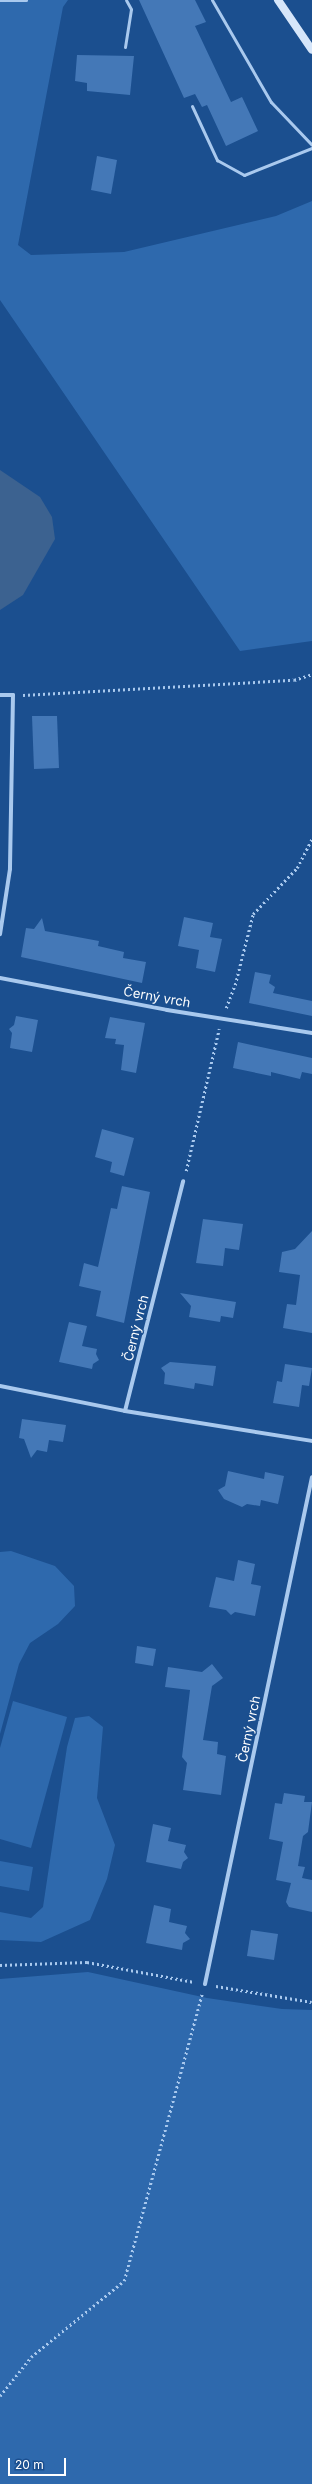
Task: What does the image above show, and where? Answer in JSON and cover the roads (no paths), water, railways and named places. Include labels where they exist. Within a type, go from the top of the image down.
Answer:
[{"type":"main road","points":[[278,0],[312,50]]},
{"type":"street","points":[[0,695],[13,695],[10,869],[0,934]]},
{"type":"street","name":"Černý vrch","points":[[0,978],[221,1019],[312,1033]]},
{"type":"street","name":"Černý vrch","points":[[125,1411],[183,1181]]},
{"type":"street","points":[[0,1386],[125,1411],[312,1441]]},
{"type":"street","name":"Černý vrch","points":[[205,1984],[312,1477]]},
{"type":"lane","points":[[0,0],[26,0]]},
{"type":"lane","points":[[125,47],[131,9],[126,0]]},
{"type":"lane","points":[[192,106],[217,160],[244,175],[312,147],[271,102],[212,0]]}]
